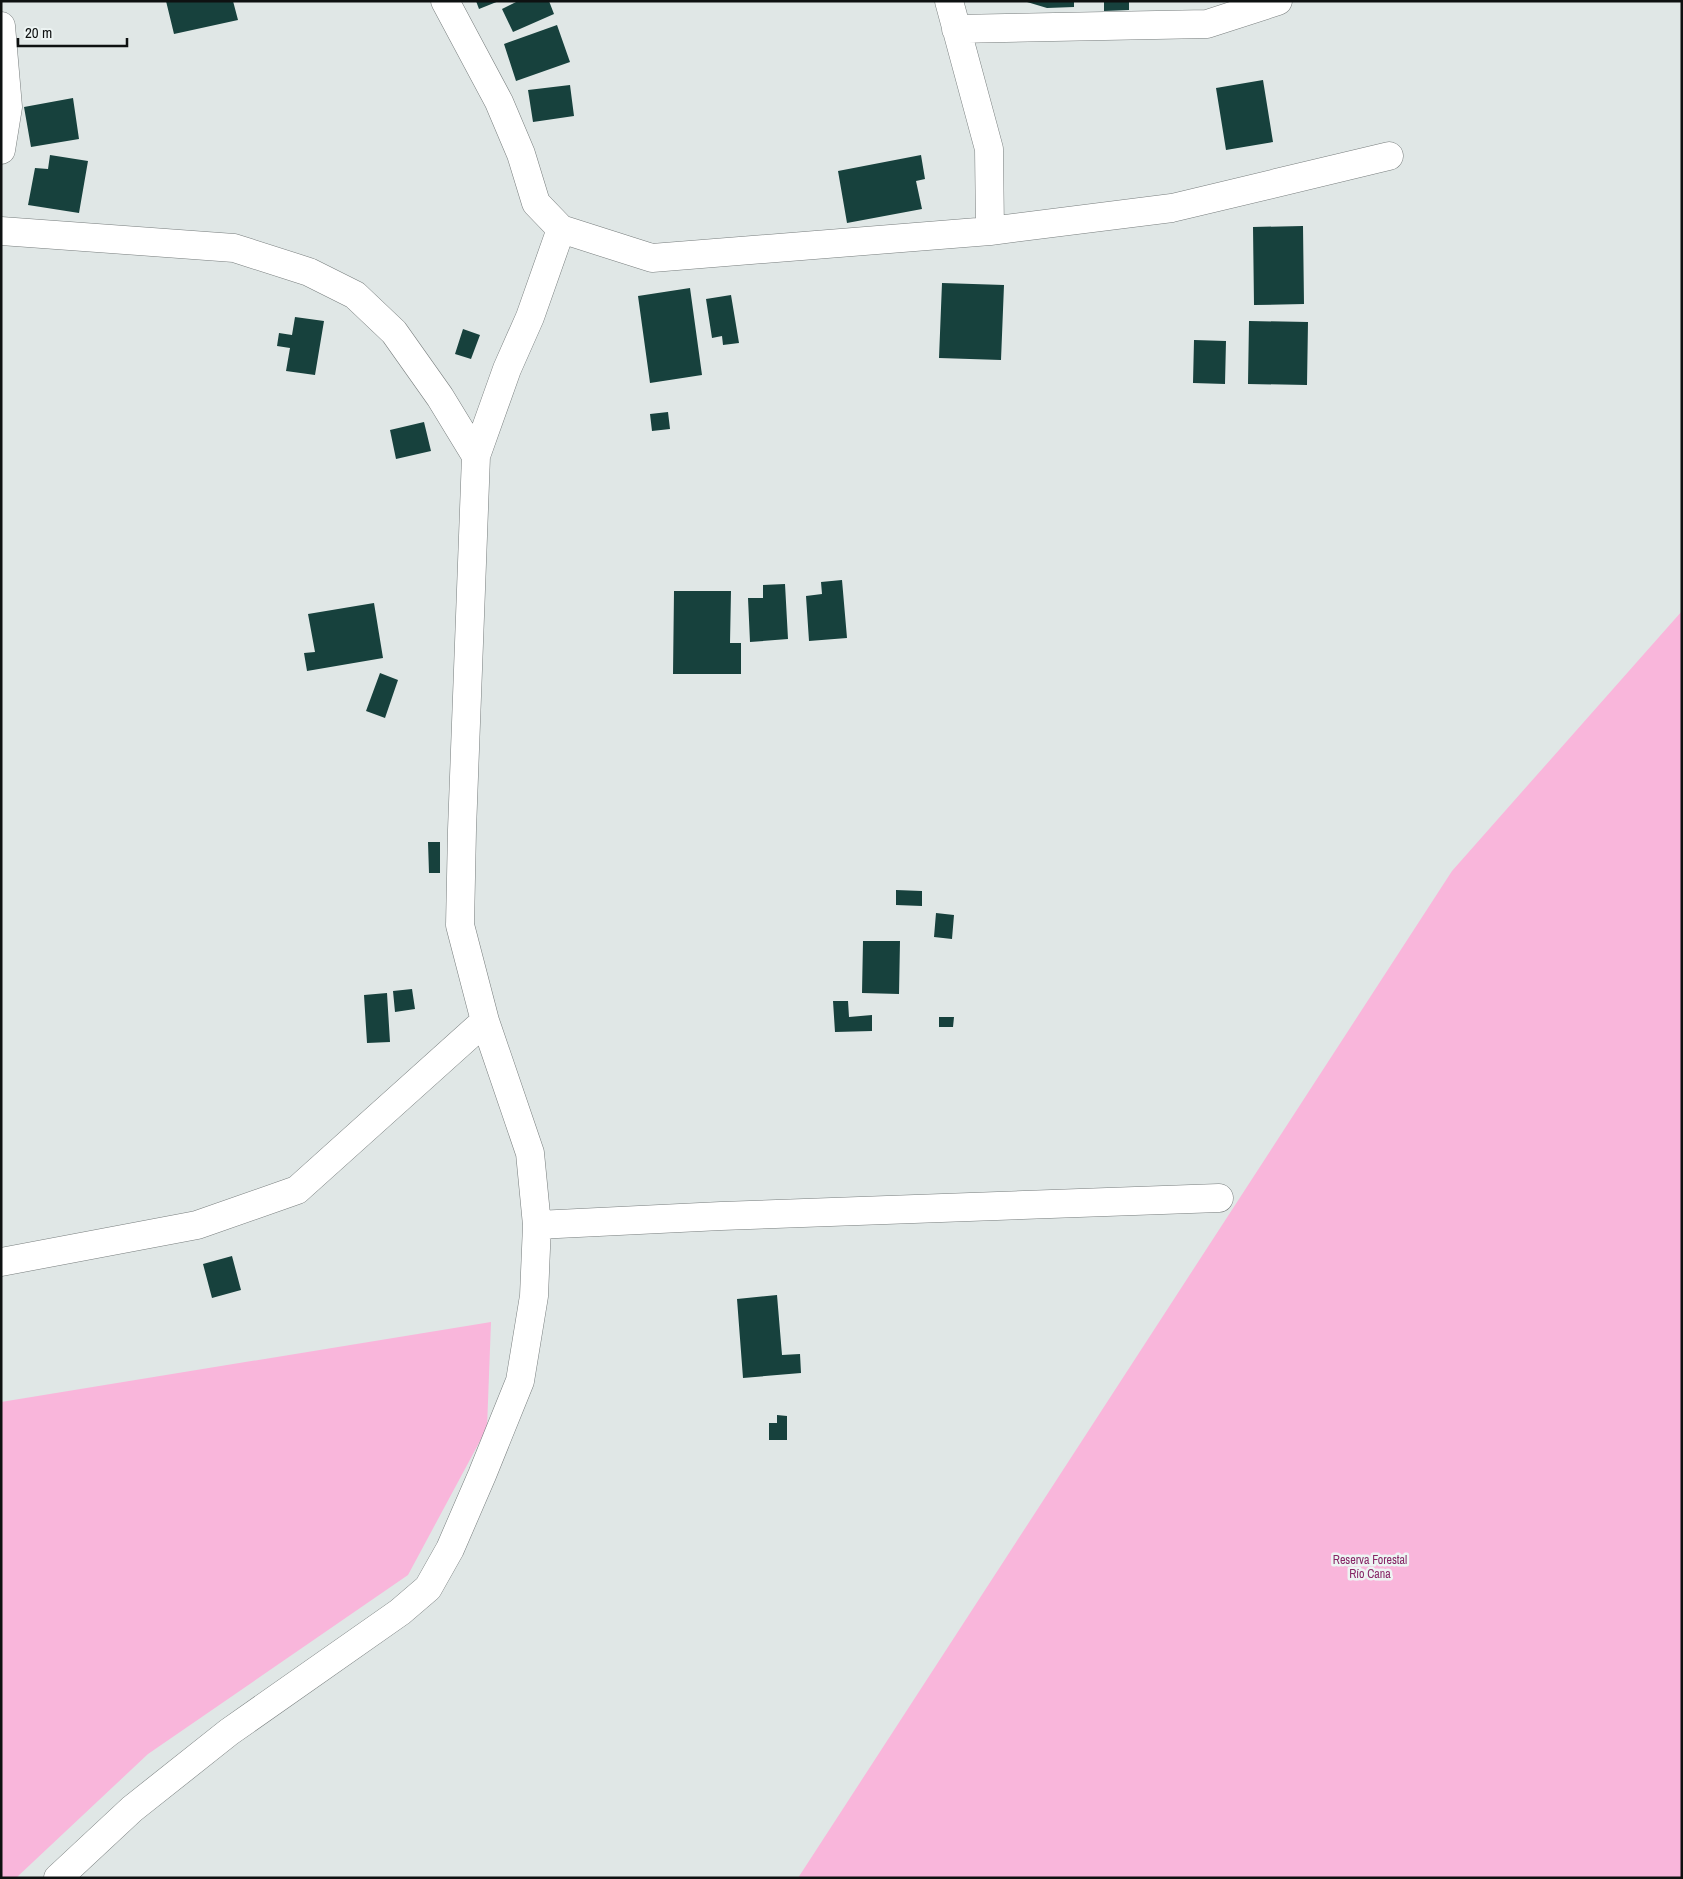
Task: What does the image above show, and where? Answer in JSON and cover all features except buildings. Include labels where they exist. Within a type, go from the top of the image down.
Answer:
[{"type":"street","points":[[445,1],[499,102],[521,154],[536,202],[562,229],[652,258],[990,231],[1172,208],[1389,156]]},
{"type":"street","points":[[949,1],[990,149],[990,231]]},
{"type":"street","points":[[956,29],[1207,24],[1278,1]]},
{"type":"street","points":[[1,26],[8,107],[1,150]]},
{"type":"street","points":[[58,1878],[132,1809],[222,1738],[400,1612],[428,1588],[450,1549],[520,1381],[534,1296],[537,1226],[530,1153],[485,1021],[460,925],[462,830],[476,456],[507,369],[530,318],[562,229]]},
{"type":"street","points":[[1,232],[234,248],[309,272],[355,294],[394,332],[440,396],[476,456]]},
{"type":"street","points":[[1,1262],[197,1225],[297,1190],[485,1021]]},
{"type":"street","points":[[537,1226],[721,1216],[1219,1198]]},
{"type":"green space","name":"Reserva Forestal Río Cana","points":[[1682,611],[1682,1878],[798,1878],[1452,871]]},
{"type":"green space","points":[[491,1322],[487,1428],[408,1575],[148,1754],[16,1878],[1,1878],[1,1402]]}]
